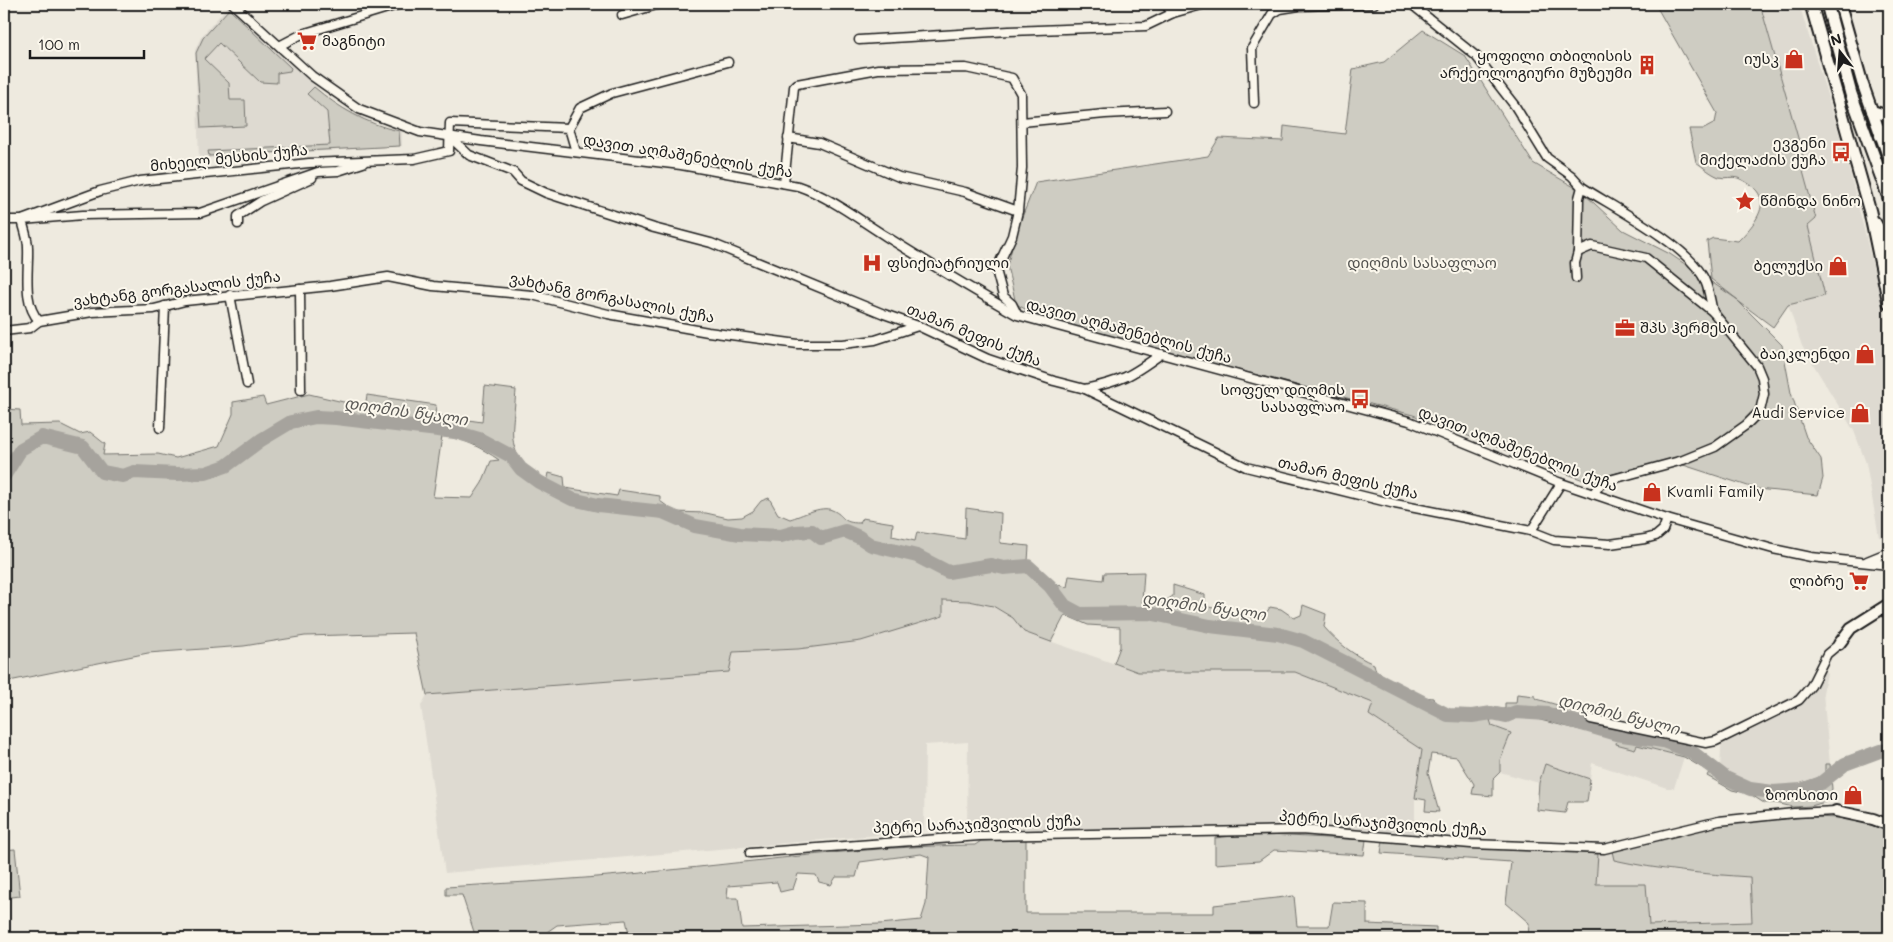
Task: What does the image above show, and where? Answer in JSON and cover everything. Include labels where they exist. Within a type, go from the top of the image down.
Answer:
[{"type":"highway","points":[[1811,4],[1870,212],[1889,303]]},
{"type":"highway","points":[[1827,4],[1852,94],[1889,198]]},
{"type":"main road","points":[[1840,4],[1872,111],[1889,159]]},
{"type":"main road","points":[[1872,111],[1889,116]]},
{"type":"main road","points":[[1880,136],[1889,125]]},
{"type":"main road","points":[[1870,212],[1889,235]]},
{"type":"main road","points":[[1870,212],[1889,246]]},
{"type":"main road","points":[[1839,644],[1851,628],[1889,604]]},
{"type":"main road","name":"პეტრე სარაჯიშვილის ქუჩა","points":[[1836,811],[1889,825]]},
{"type":"street","name":"დავით აღმაშენებლის ქუჩა","points":[[233,4],[281,45],[312,76],[359,110],[420,132],[681,165],[784,183],[811,191],[961,284],[1017,315],[1408,421],[1561,483],[1667,519],[1773,549],[1831,561],[1889,565]]},
{"type":"street","points":[[281,45],[302,34],[401,4]]},
{"type":"street","points":[[622,15],[660,4]]},
{"type":"street","points":[[1165,4],[1173,13]]},
{"type":"street","points":[[859,40],[1009,30],[1146,26],[1173,13],[1205,4]]},
{"type":"street","points":[[1254,103],[1252,48],[1272,14],[1280,9],[1299,6],[1374,4]]},
{"type":"street","points":[[1412,4],[1476,56],[1515,106],[1547,158],[1572,176],[1582,187],[1670,244],[1688,259],[1703,276],[1713,312]]},
{"type":"street","points":[[1420,12],[1426,4]]},
{"type":"street","points":[[576,152],[569,128],[580,108],[612,93],[728,62]]},
{"type":"street","points":[[784,183],[795,86],[878,69],[966,68],[1012,78],[1021,94],[1022,168],[1018,211],[1012,236],[996,270],[1003,296],[1012,304],[1017,315]]},
{"type":"street","points":[[1022,122],[1105,114],[1166,111]]},
{"type":"street","points":[[450,137],[450,123],[569,128]]},
{"type":"street","name":"მიხეილ მესხის ქუჩა","points":[[4,220],[22,220],[100,191],[140,181],[309,162],[414,159],[449,151],[450,137]]},
{"type":"street","name":"თამარ მეფის ქუჩა","points":[[450,137],[469,155],[513,172],[521,181],[546,193],[654,228],[711,243],[884,314],[918,326],[988,359],[1054,381],[1085,389],[1246,467],[1395,504],[1531,531],[1554,540],[1610,544],[1656,536],[1663,530],[1667,519]]},
{"type":"street","points":[[788,138],[819,143],[899,177],[965,192],[1018,211]]},
{"type":"street","points":[[238,224],[238,216],[261,201],[309,179],[372,160]]},
{"type":"street","points":[[39,320],[31,312],[28,245],[22,220],[83,215],[200,213],[310,174],[338,170]]},
{"type":"street","points":[[1576,278],[1575,263],[1578,252],[1579,198],[1582,187]]},
{"type":"street","points":[[1578,252],[1592,246],[1646,258],[1713,312],[1757,366],[1762,378],[1764,394],[1760,410],[1746,426],[1715,447],[1683,460],[1602,482],[1593,494]]},
{"type":"street","name":"ვახტანგ გორგასალის ქუჩა","points":[[4,331],[30,328],[39,320],[92,312],[154,309],[230,295],[300,289],[388,277],[433,286],[532,295],[608,314],[708,332],[798,344],[843,344],[875,340],[918,326]]},
{"type":"street","points":[[300,289],[301,390]]},
{"type":"street","points":[[230,295],[247,384]]},
{"type":"street","points":[[160,428],[165,306]]},
{"type":"street","points":[[1085,389],[1113,383],[1132,375],[1161,354]]},
{"type":"street","points":[[1531,531],[1561,483]]},
{"type":"street","name":"დავით აღმაშენებლის ქუჩა","points":[[1860,563],[1889,552]]},
{"type":"street","points":[[1591,719],[1706,743],[1716,741],[1799,700],[1811,686],[1827,654],[1839,644]]},
{"type":"street","name":"პეტრე სარაჯიშვილის ქუჩა","points":[[750,853],[980,836],[1301,830],[1471,844],[1604,849],[1719,821],[1794,813],[1836,811]]},
{"type":"shaded area","points":[[1760,4],[1799,4],[1844,149],[1889,330],[1889,537],[1879,537],[1866,463],[1854,431],[1802,346],[1788,305],[1825,296],[1808,226],[1816,219],[1801,163],[1804,159]]},
{"type":"shaded area","points":[[228,6],[331,101],[380,126],[402,131],[402,146],[199,159],[195,50],[201,37]]},
{"type":"shaded area","points":[[943,600],[969,601],[993,606],[1013,618],[1024,632],[1138,672],[1295,672],[1374,703],[1370,715],[1423,750],[1415,798],[1415,835],[1297,827],[967,829],[968,742],[925,745],[924,831],[445,873],[421,706],[427,695],[729,672],[732,652],[798,649],[942,616]]},
{"type":"shaded area","points":[[1817,666],[1827,673],[1823,693],[1830,764],[1825,764],[1823,776],[1788,788],[1742,782],[1720,770],[1722,731],[1777,705],[1801,690]]},
{"type":"shaded area","points":[[1524,716],[1617,739],[1616,744],[1635,749],[1637,745],[1684,757],[1674,788],[1667,788],[1592,763],[1590,779],[1545,764],[1539,783],[1500,772],[1500,760],[1511,733],[1491,726],[1490,720]]},
{"type":"shaded area","points":[[1612,851],[1615,860],[1671,871],[1750,877],[1752,922],[1648,925],[1596,884],[1598,854]]},
{"type":"green space","name":"დიღმის სასაფლაო","points":[[1655,4],[1760,4],[1804,159],[1801,164],[1816,219],[1808,226],[1825,296],[1788,305],[1773,327],[1738,301],[1782,345],[1791,393],[1806,437],[1821,459],[1823,478],[1818,495],[1757,489],[1668,460],[1586,481],[1413,415],[1122,340],[1034,314],[1016,304],[1007,266],[1017,230],[1036,182],[1208,156],[1219,138],[1283,141],[1284,126],[1345,134],[1353,69],[1384,62],[1423,30],[1465,56],[1533,163],[1581,191],[1623,230],[1670,254],[1738,300],[1711,279],[1707,241],[1713,238],[1738,241],[1758,216],[1761,200],[1758,192],[1750,185],[1738,178],[1719,177],[1696,162],[1689,129],[1704,129],[1715,123],[1717,113]]},
{"type":"green space","points":[[229,9],[291,68],[290,71],[277,73],[277,83],[260,82],[219,43],[204,59],[229,83],[230,100],[245,100],[246,126],[201,128],[196,53],[203,38]]},
{"type":"green space","points":[[314,87],[333,102],[364,120],[399,131],[400,146],[209,156],[208,151],[330,145],[327,112],[307,94]]},
{"type":"green space","points":[[485,386],[516,390],[514,443],[517,453],[533,472],[547,482],[549,473],[564,477],[565,488],[617,496],[619,490],[660,496],[660,501],[675,512],[706,513],[728,518],[742,517],[753,511],[761,501],[769,498],[778,514],[790,519],[817,510],[827,509],[836,512],[849,522],[860,523],[862,518],[893,523],[892,536],[915,541],[917,532],[965,539],[966,508],[1001,513],[1000,543],[1029,546],[1028,561],[1058,585],[1067,587],[1069,576],[1103,580],[1104,573],[1144,572],[1142,602],[1159,605],[1173,596],[1173,585],[1205,595],[1205,606],[1243,616],[1265,615],[1270,607],[1281,609],[1294,618],[1301,615],[1303,605],[1326,614],[1324,627],[1347,648],[1374,664],[1376,672],[1424,697],[1433,698],[1435,705],[1445,709],[1462,712],[1505,709],[1505,703],[1516,703],[1517,694],[1535,696],[1537,699],[1578,711],[1587,720],[1687,742],[1686,746],[1729,776],[1734,776],[1742,782],[1788,788],[1823,776],[1825,764],[1830,764],[1832,789],[1825,802],[1811,806],[1793,807],[1776,803],[1764,803],[1750,794],[1732,790],[1707,776],[1709,772],[1684,757],[1637,745],[1635,749],[1616,744],[1617,739],[1524,716],[1490,720],[1492,726],[1511,733],[1500,760],[1500,772],[1493,779],[1493,796],[1472,794],[1474,784],[1457,757],[1431,754],[1428,773],[1439,812],[1425,811],[1426,800],[1415,798],[1422,750],[1369,715],[1373,703],[1295,672],[1138,672],[1114,663],[1120,647],[1120,627],[1088,625],[1065,615],[1051,642],[1024,632],[1013,618],[993,606],[969,601],[943,600],[943,616],[861,641],[798,649],[733,652],[729,672],[427,695],[414,633],[305,636],[244,646],[148,653],[4,682],[4,409],[20,410],[21,425],[60,424],[80,434],[90,432],[105,444],[103,455],[158,454],[176,458],[219,446],[233,414],[233,402],[263,397],[266,405],[309,394],[365,407],[367,395],[436,405],[435,415],[482,422]],"holes":[[[442,436],[472,444],[499,460],[491,461],[482,483],[472,498],[433,497]]]},
{"type":"green space","points":[[1545,764],[1590,779],[1587,802],[1568,802],[1565,813],[1537,810],[1539,783]]},
{"type":"green space","points":[[1806,817],[1845,818],[1889,830],[1889,932],[1788,938],[1528,938],[1529,923],[1506,903],[1511,862],[1381,853],[1383,841],[1598,854],[1596,884],[1646,884],[1649,925],[1752,922],[1750,877],[1682,871],[1614,860],[1612,851],[1714,825]]},
{"type":"green space","points":[[1250,834],[1366,840],[1364,855],[1274,850],[1259,861],[1215,864],[1215,838]]},
{"type":"green space","points":[[1026,839],[1026,913],[1214,913],[1214,905],[1294,896],[1297,926],[1329,926],[1333,902],[1367,903],[1367,924],[1436,927],[1436,935],[1471,938],[630,938],[626,920],[557,925],[547,932],[551,938],[476,938],[462,895],[446,895],[446,887],[608,876],[889,848],[975,845],[981,841]],"holes":[[[921,854],[929,857],[926,904],[921,920],[880,924],[742,928],[738,898],[727,898],[728,886],[777,882],[780,892],[793,889],[798,874],[816,875],[819,882],[831,885],[836,877],[856,877],[860,862]]]},
{"type":"green space","points":[[15,849],[20,896],[4,898],[4,850]]},
{"type":"waterway","name":"დიღმის წყალი","points":[[4,476],[21,449],[42,437],[83,447],[102,472],[123,476],[134,472],[206,473],[226,466],[261,440],[291,422],[316,417],[455,432],[479,439],[511,456],[521,469],[539,482],[572,499],[598,505],[663,512],[695,526],[740,534],[781,536],[795,532],[812,531],[821,538],[845,531],[871,545],[917,556],[948,572],[991,565],[1004,568],[1028,566],[1050,586],[1065,606],[1080,614],[1149,613],[1210,626],[1278,634],[1303,641],[1448,715],[1472,716],[1492,713],[1506,716],[1516,712],[1548,714],[1616,734],[1663,741],[1692,752],[1726,778],[1750,789],[1773,792],[1801,790],[1821,783],[1845,764],[1880,751],[1889,750]]},
{"type":"place","name":"მაგნიტი","points":[[307,41]]},
{"type":"place","name":"იუსკ","points":[[1794,59]]},
{"type":"place","name":"ყოფილი თბილისის არქეოლოგიური მუზეუმი","points":[[1647,65]]},
{"type":"place","name":"ევგენი მიქელაძის ქუჩა","points":[[1841,152]]},
{"type":"place","name":"წმინდა ნინო","points":[[1745,201]]},
{"type":"place","name":"ფსიქიატრიული","points":[[872,263]]},
{"type":"place","name":"ბელუქსი","points":[[1838,266]]},
{"type":"place","name":"შპს ჰერმესი","points":[[1625,328]]},
{"type":"place","name":"ბაიკლენდი","points":[[1865,354]]},
{"type":"place","name":"სოფელ დიღმის სასაფლაო","points":[[1360,399]]},
{"type":"place","name":"Audi Service","points":[[1860,413]]},
{"type":"place","name":"Kvamli Family","points":[[1652,492]]},
{"type":"place","name":"ლიბრე","points":[[1859,581]]},
{"type":"place","name":"ზოოსითი","points":[[1853,795]]}]
